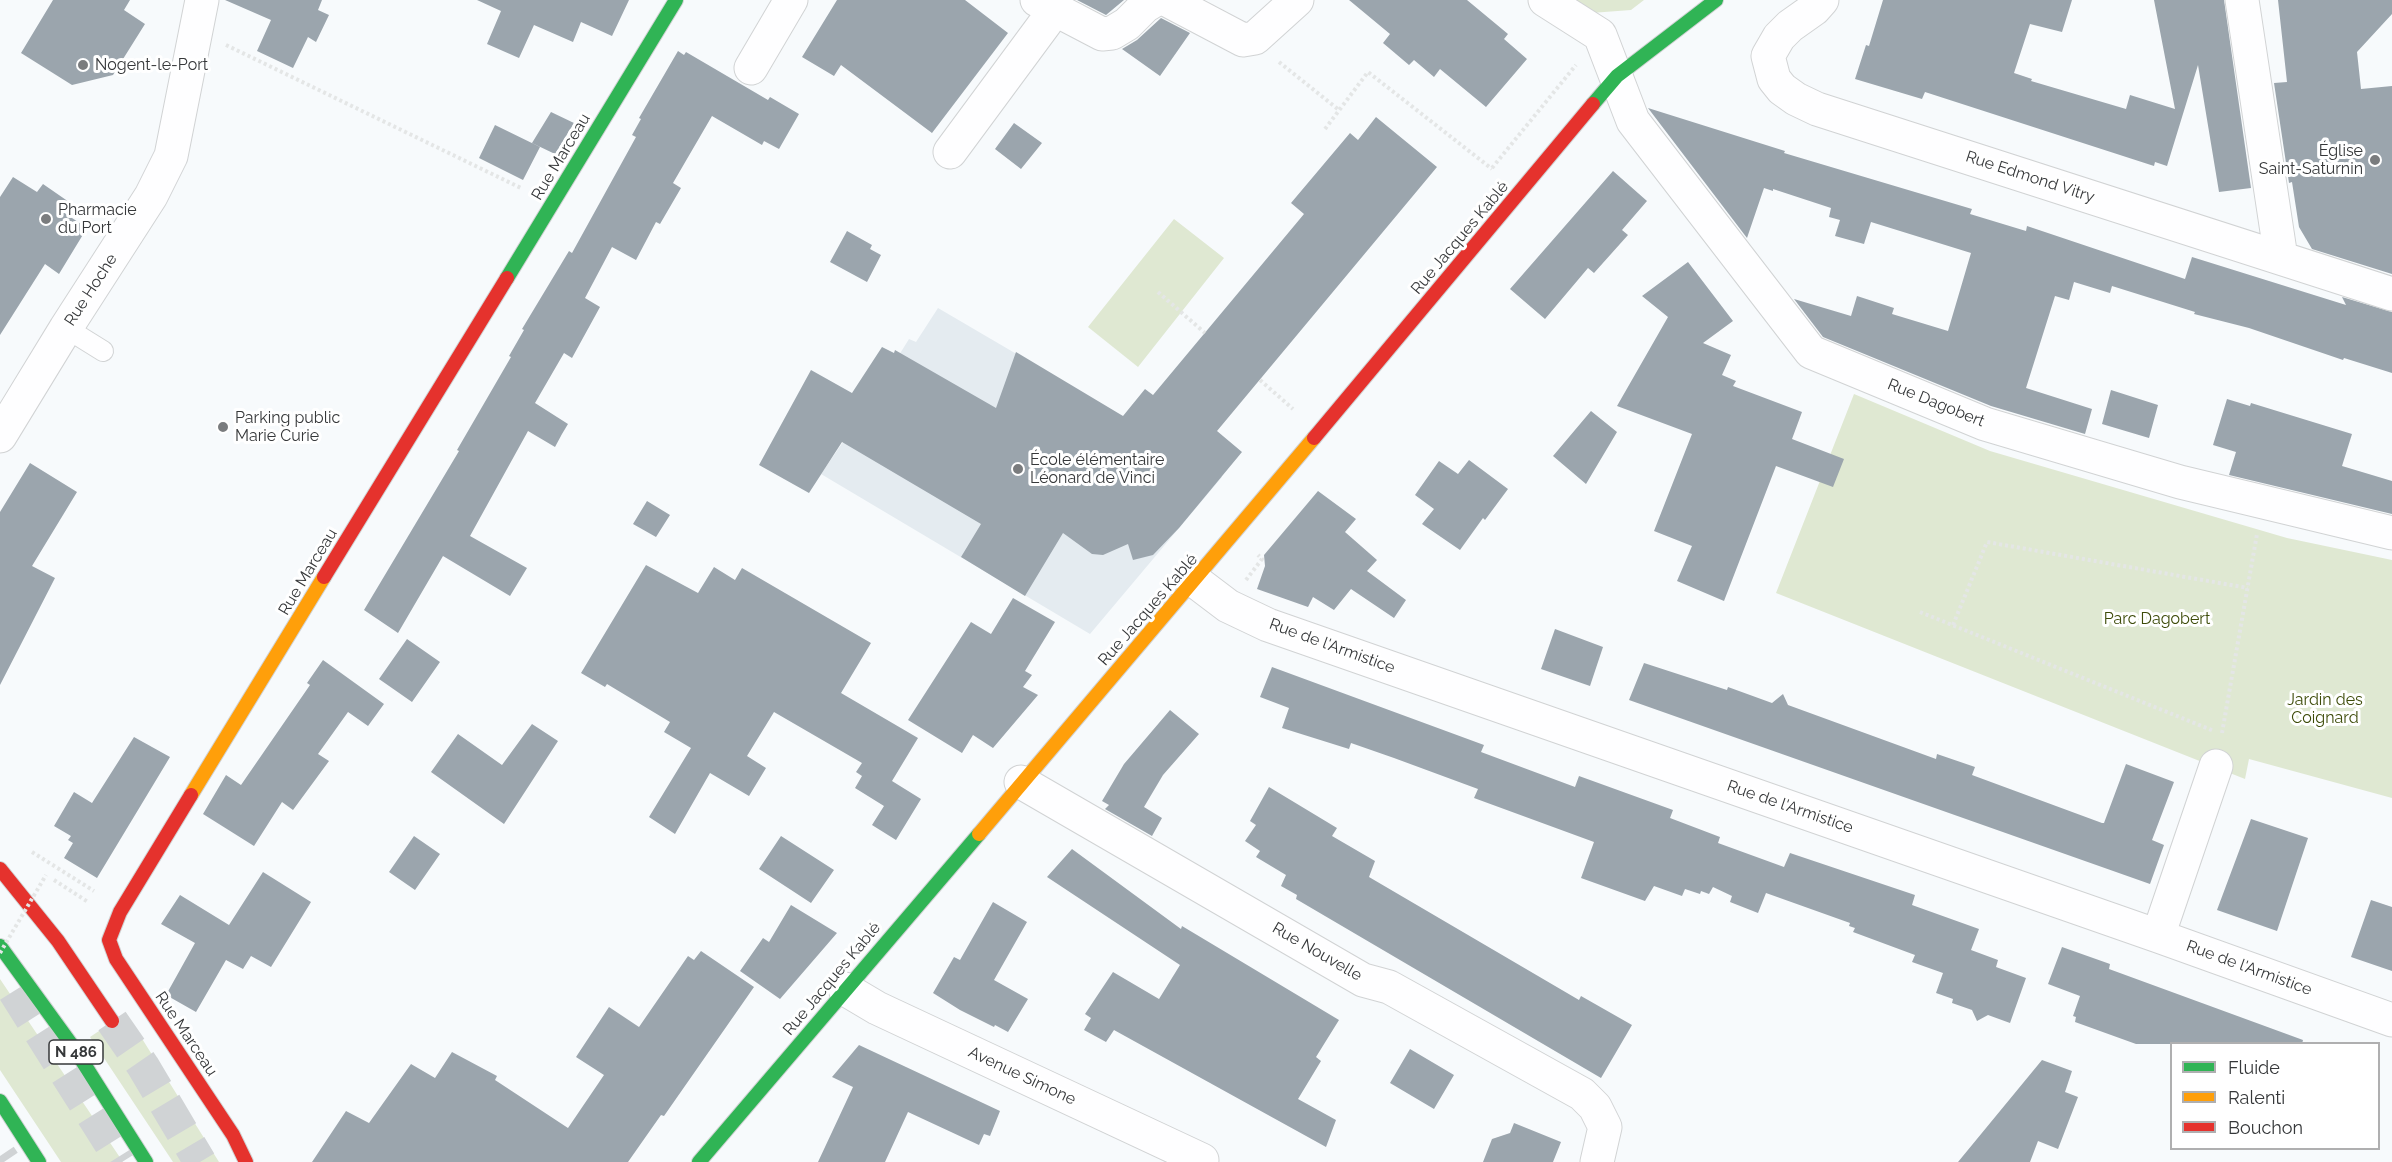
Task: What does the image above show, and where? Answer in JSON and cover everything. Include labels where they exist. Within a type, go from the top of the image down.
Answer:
[{"type":"main road","name":"Rue Marceau","points":[[246,1162],[233,1135],[116,958],[109,940],[120,912],[676,0]]},
{"type":"main road","name":"Rue Jacques Kablé","points":[[699,1162],[1021,782],[1196,581],[1617,76],[1716,0]]},
{"type":"main road","points":[[0,869],[58,941],[112,1021]]},
{"type":"main road","name":"N 486","points":[[0,946],[74,1048],[146,1162]]},
{"type":"main road","points":[[0,1101],[39,1162]]},
{"type":"street","name":"Rue Hoche","points":[[0,436],[151,196],[171,156],[202,0]]},
{"type":"street","points":[[751,68],[791,0]]},
{"type":"street","points":[[950,152],[1046,22],[1046,2],[1102,34],[1112,33],[1127,24],[1145,6],[1155,0]]},
{"type":"street","points":[[1167,0],[1243,40],[1255,38],[1297,0]]},
{"type":"street","name":"Rue Dagobert","points":[[1545,0],[1600,35],[1633,121],[1811,352],[1985,424],[2180,482],[2263,504],[2392,533]]},
{"type":"street","name":"Rue Edmond Vitry","points":[[1822,0],[1779,37],[1768,56],[1774,80],[1796,99],[1817,109],[2392,294]]},
{"type":"street","points":[[2242,0],[2281,258]]},
{"type":"street","name":"Rue de l'Armistice","points":[[1196,581],[1228,606],[1268,625],[2392,1020]]},
{"type":"street","points":[[2158,936],[2216,766]]},
{"type":"street","name":"Rue Nouvelle","points":[[1021,782],[1363,980],[1389,987],[1582,1094],[1595,1107],[1605,1127],[1597,1162]]},
{"type":"street","name":"Avenue Simone","points":[[845,989],[877,1008],[1202,1160]]},
{"type":"lane","points":[[66,328],[103,351]]},
{"type":"path","points":[[196,32],[552,203]]},
{"type":"path","points":[[1249,39],[1339,110]]},
{"type":"path","points":[[1325,129],[1368,72],[1492,169],[1581,59]]},
{"type":"path","points":[[1158,292],[1205,333]]},
{"type":"path","points":[[1260,380],[1293,409]]},
{"type":"path","points":[[1920,612],[2222,735],[2263,504]]},
{"type":"path","points":[[1953,625],[1987,542],[2248,588]]},
{"type":"path","points":[[1246,580],[1262,558],[1257,554]]},
{"type":"path","points":[[30,851],[98,893],[120,912]]},
{"type":"path","points":[[0,952],[46,875],[93,905]]},
{"type":"shaded area","name":"École élémentaire Léonard de Vinci","points":[[938,308],[1148,431],[1182,445],[1222,477],[1090,634],[821,474],[863,413],[909,339],[916,342]]},
{"type":"green space","points":[[1569,0],[1644,0],[1631,10],[1591,13]]},
{"type":"green space","points":[[1174,219],[1224,258],[1138,367],[1088,327]]},
{"type":"green space","name":"Parc Dagobert","points":[[1854,394],[1990,451],[2287,538],[2392,560],[2392,798],[2249,759],[2245,779],[1776,593]]},
{"type":"green space","points":[[0,979],[123,1162],[61,1162],[0,1070]]},
{"type":"green space","points":[[126,1013],[219,1162],[173,1162],[90,1037]]},
{"type":"building","points":[[53,0],[130,0],[124,10],[145,24],[113,75],[72,85],[21,53]]},
{"type":"building","points":[[225,0],[322,0],[318,10],[329,15],[316,42],[308,37],[293,68],[257,51],[271,20]]},
{"type":"building","points":[[477,0],[629,0],[612,36],[581,22],[573,42],[534,25],[519,58],[487,44],[501,11]]},
{"type":"building","points":[[837,0],[965,0],[1008,33],[932,133],[841,65],[834,76],[802,57]]},
{"type":"building","points":[[1077,0],[1124,0],[1106,15]]},
{"type":"building","points":[[1349,0],[1467,0],[1508,34],[1504,39],[1527,59],[1486,107],[1440,69],[1434,77],[1414,60],[1409,65],[1383,43],[1390,34]]},
{"type":"building","points":[[1883,0],[2072,0],[2062,32],[2030,24],[2014,73],[2032,79],[2031,81],[2126,109],[2130,95],[2175,109],[2154,0],[2224,0],[2251,188],[2219,192],[2198,65],[2167,166],[2155,162],[2154,166],[1925,92],[1922,99],[1855,79],[1866,45],[1869,46]]},
{"type":"building","points":[[2278,0],[2392,0],[2392,14],[2357,52],[2361,89],[2392,86],[2392,274],[2312,249],[2299,227],[2292,182],[2289,183],[2274,83],[2287,82]]},
{"type":"building","points":[[1161,18],[1190,33],[1160,76],[1122,49],[1137,40]]},
{"type":"building","points":[[678,51],[684,55],[686,52],[768,100],[770,97],[799,114],[779,149],[764,141],[762,145],[712,116],[673,183],[681,188],[660,224],[656,222],[636,260],[612,247],[585,298],[600,307],[572,358],[564,353],[535,403],[568,424],[555,447],[528,431],[470,536],[527,568],[510,596],[443,556],[398,633],[364,610],[459,451],[457,450],[511,357],[509,356],[524,330],[522,329],[569,251],[572,253],[636,137],[632,135],[641,119],[639,118]]},
{"type":"building","points":[[1648,108],[1785,151],[1784,153],[1972,209],[1970,214],[2026,231],[2027,226],[2185,279],[2192,257],[2346,305],[2342,297],[2392,312],[2392,373],[2344,358],[2343,360],[2249,328],[2194,314],[2195,312],[2112,286],[2110,293],[2074,282],[2069,300],[2055,296],[2026,388],[2092,409],[2085,434],[1991,406],[1823,337],[1794,299],[1851,316],[1857,296],[1894,308],[1892,314],[1948,331],[1971,253],[1871,222],[1864,244],[1835,236],[1840,220],[1829,217],[1831,208],[1764,188],[1747,238]]},
{"type":"building","points":[[551,112],[574,123],[555,154],[532,143]]},
{"type":"building","points":[[1376,117],[1437,167],[1217,431],[1242,452],[1179,528],[1153,555],[1133,560],[1128,544],[1103,555],[1092,554],[1063,533],[1025,596],[961,557],[981,524],[842,442],[809,493],[759,465],[811,370],[852,393],[882,347],[894,353],[895,350],[996,408],[1016,352],[1123,416],[1145,389],[1153,395],[1304,214],[1291,203],[1350,133],[1358,140]]},
{"type":"building","points":[[1014,123],[1042,143],[1021,169],[995,149]]},
{"type":"building","points":[[495,125],[540,147],[523,180],[479,158]]},
{"type":"building","points":[[1613,171],[1647,201],[1622,230],[1628,235],[1594,273],[1588,268],[1545,319],[1510,289]]},
{"type":"building","points":[[13,177],[37,192],[43,184],[69,202],[63,212],[87,228],[59,274],[45,264],[0,335],[0,197]]},
{"type":"building","points":[[847,231],[872,245],[870,249],[881,255],[867,282],[830,262]]},
{"type":"building","points":[[1688,262],[1733,321],[1703,343],[1731,355],[1722,375],[1736,381],[1733,386],[1802,412],[1792,439],[1844,459],[1833,487],[1776,466],[1724,601],[1677,581],[1692,546],[1654,531],[1692,434],[1617,406],[1668,317],[1642,296]]},
{"type":"building","points":[[2111,390],[2158,405],[2149,438],[2102,424]]},
{"type":"building","points":[[2227,399],[2250,406],[2251,403],[2352,434],[2342,466],[2392,481],[2392,514],[2229,475],[2236,452],[2213,445]]},
{"type":"building","points":[[1591,411],[1617,432],[1586,484],[1553,456]]},
{"type":"building","points":[[1469,460],[1508,489],[1460,550],[1422,524],[1434,509],[1415,495],[1439,461],[1458,474]]},
{"type":"building","points":[[30,463],[77,492],[32,566],[55,578],[0,685],[0,512]]},
{"type":"building","points":[[1318,491],[1356,519],[1345,532],[1377,560],[1367,571],[1406,600],[1394,618],[1351,589],[1334,610],[1313,597],[1308,607],[1257,589],[1265,566],[1264,555]]},
{"type":"building","points":[[647,501],[670,515],[656,537],[633,524]]},
{"type":"building","points":[[646,565],[698,593],[714,567],[735,580],[742,568],[871,643],[841,693],[918,738],[892,781],[921,799],[896,840],[872,825],[884,806],[855,788],[862,776],[856,772],[862,763],[774,712],[747,756],[766,768],[749,796],[710,773],[675,834],[649,817],[691,748],[664,732],[670,722],[607,684],[605,687],[581,673]]},
{"type":"building","points":[[1013,598],[1055,622],[1025,671],[1032,675],[1023,687],[1038,695],[993,748],[973,735],[962,753],[908,720],[971,622],[991,634]]},
{"type":"building","points":[[1555,629],[1603,647],[1590,686],[1541,669]]},
{"type":"building","points":[[407,639],[440,662],[412,702],[379,679]]},
{"type":"building","points":[[323,660],[384,704],[368,726],[348,712],[318,754],[329,761],[293,810],[282,802],[254,846],[203,814],[226,775],[241,785],[310,685],[307,683]]},
{"type":"building","points":[[1644,663],[1727,690],[1728,687],[1772,703],[1783,694],[1788,705],[1936,759],[1937,754],[1975,767],[1972,775],[2102,823],[2104,823],[2126,764],[2174,782],[2152,840],[2164,845],[2150,884],[1629,700]]},
{"type":"building","points":[[1272,667],[1484,745],[1481,752],[1575,787],[1579,776],[1673,810],[1670,818],[1720,837],[1718,843],[1784,867],[1790,853],[1915,895],[1912,905],[1979,929],[1971,950],[1998,960],[1996,967],[2026,978],[2010,1023],[1988,1015],[1977,1021],[1972,1010],[1952,1003],[1953,999],[1936,993],[1943,973],[1912,962],[1915,955],[1853,932],[1855,928],[1849,926],[1850,923],[1766,893],[1758,913],[1730,902],[1732,896],[1713,887],[1709,894],[1701,891],[1700,894],[1685,889],[1682,896],[1654,886],[1645,901],[1581,878],[1594,842],[1474,798],[1478,789],[1394,758],[1351,743],[1349,749],[1282,728],[1289,708],[1260,697]]},
{"type":"building","points":[[1170,710],[1199,734],[1163,775],[1144,807],[1162,818],[1152,836],[1105,809],[1109,805],[1102,801],[1124,764]]},
{"type":"building","points":[[532,724],[558,741],[504,824],[431,772],[458,734],[502,765]]},
{"type":"building","points":[[134,737],[170,757],[97,878],[64,858],[73,843],[68,840],[71,836],[54,826],[74,792],[92,803]]},
{"type":"building","points":[[1269,787],[1337,828],[1332,836],[1375,861],[1369,877],[1579,1000],[1581,996],[1632,1025],[1601,1078],[1296,899],[1297,895],[1281,886],[1286,875],[1256,857],[1260,851],[1245,841],[1256,825],[1250,821]]},
{"type":"building","points":[[2251,819],[2308,838],[2277,931],[2217,910]]},
{"type":"building","points":[[414,836],[440,854],[415,890],[389,872]]},
{"type":"building","points":[[781,836],[834,870],[811,903],[759,869]]},
{"type":"building","points":[[1072,849],[1181,929],[1182,926],[1339,1020],[1316,1057],[1321,1061],[1298,1099],[1336,1120],[1326,1147],[1114,1030],[1106,1042],[1084,1030],[1091,1018],[1085,1014],[1113,972],[1159,999],[1180,965],[1047,877]]},
{"type":"building","points":[[263,872],[311,902],[271,967],[251,956],[243,969],[226,960],[196,1012],[166,995],[195,943],[161,924],[180,895],[229,925]]},
{"type":"building","points":[[2371,900],[2392,907],[2392,971],[2351,957]]},
{"type":"building","points":[[993,902],[1027,922],[994,980],[1028,999],[1008,1032],[960,1010],[933,993],[954,957],[960,960]]},
{"type":"building","points":[[791,905],[837,933],[780,999],[740,971],[763,938],[769,942]]},
{"type":"building","points":[[2062,947],[2110,964],[2109,969],[2303,1040],[2302,1042],[2136,1044],[2075,1022],[2076,1017],[2073,1016],[2080,996],[2048,984]]},
{"type":"building","points":[[701,951],[754,987],[664,1116],[661,1115],[628,1162],[312,1162],[346,1111],[369,1123],[411,1064],[435,1078],[452,1052],[497,1076],[495,1080],[568,1128],[604,1075],[576,1057],[609,1007],[639,1027],[688,956],[694,960]]},
{"type":"building","points":[[859,1045],[1000,1111],[990,1136],[984,1134],[979,1145],[908,1112],[885,1162],[818,1162],[853,1087],[832,1077]]},
{"type":"building","points":[[1410,1049],[1454,1075],[1434,1109],[1390,1083]]},
{"type":"building","points":[[2042,1060],[2072,1071],[2065,1092],[2078,1097],[2058,1149],[2038,1141],[2030,1162],[1958,1162]]},
{"type":"building","points":[[1514,1123],[1561,1142],[1553,1162],[1483,1162],[1492,1139],[1510,1133]]},
{"type":"tunnel","points":[[14,991],[122,1162]]},
{"type":"tunnel","points":[[112,1021],[143,1066],[200,1162]]},
{"type":"tunnel","points":[[0,1156],[4,1162]]},
{"type":"traffic: fast","points":[[507,278],[676,0]]},
{"type":"traffic: fast","points":[[1593,104],[1617,76],[1716,0]]},
{"type":"traffic: fast","points":[[699,1162],[979,834]]},
{"type":"traffic: fast","points":[[0,946],[74,1048],[146,1162]]},
{"type":"traffic: fast","points":[[0,1101],[39,1162]]},
{"type":"traffic: slow","points":[[979,834],[1314,438]]},
{"type":"traffic: slow","points":[[191,795],[324,577]]},
{"type":"traffic: jam","points":[[1314,438],[1593,104]]},
{"type":"traffic: jam","points":[[324,577],[507,278]]},
{"type":"traffic: jam","points":[[191,795],[120,912],[109,940],[116,959],[233,1135],[246,1162]]},
{"type":"traffic: jam","points":[[0,869],[58,941],[112,1021]]},
{"type":"place","name":"Nogent-le-Port","points":[[83,65]]},
{"type":"place","name":"Église Saint-Saturnin","points":[[2375,160]]},
{"type":"place","name":"Pharmacie du Port","points":[[46,219]]},
{"type":"place","name":"Parking public Marie Curie","points":[[223,427]]},
{"type":"place","name":"École élémentaire Léonard de Vinci","points":[[1018,469]]},
{"type":"park label","name":"Jardin des Coignard","points":[[2325,709]]}]
